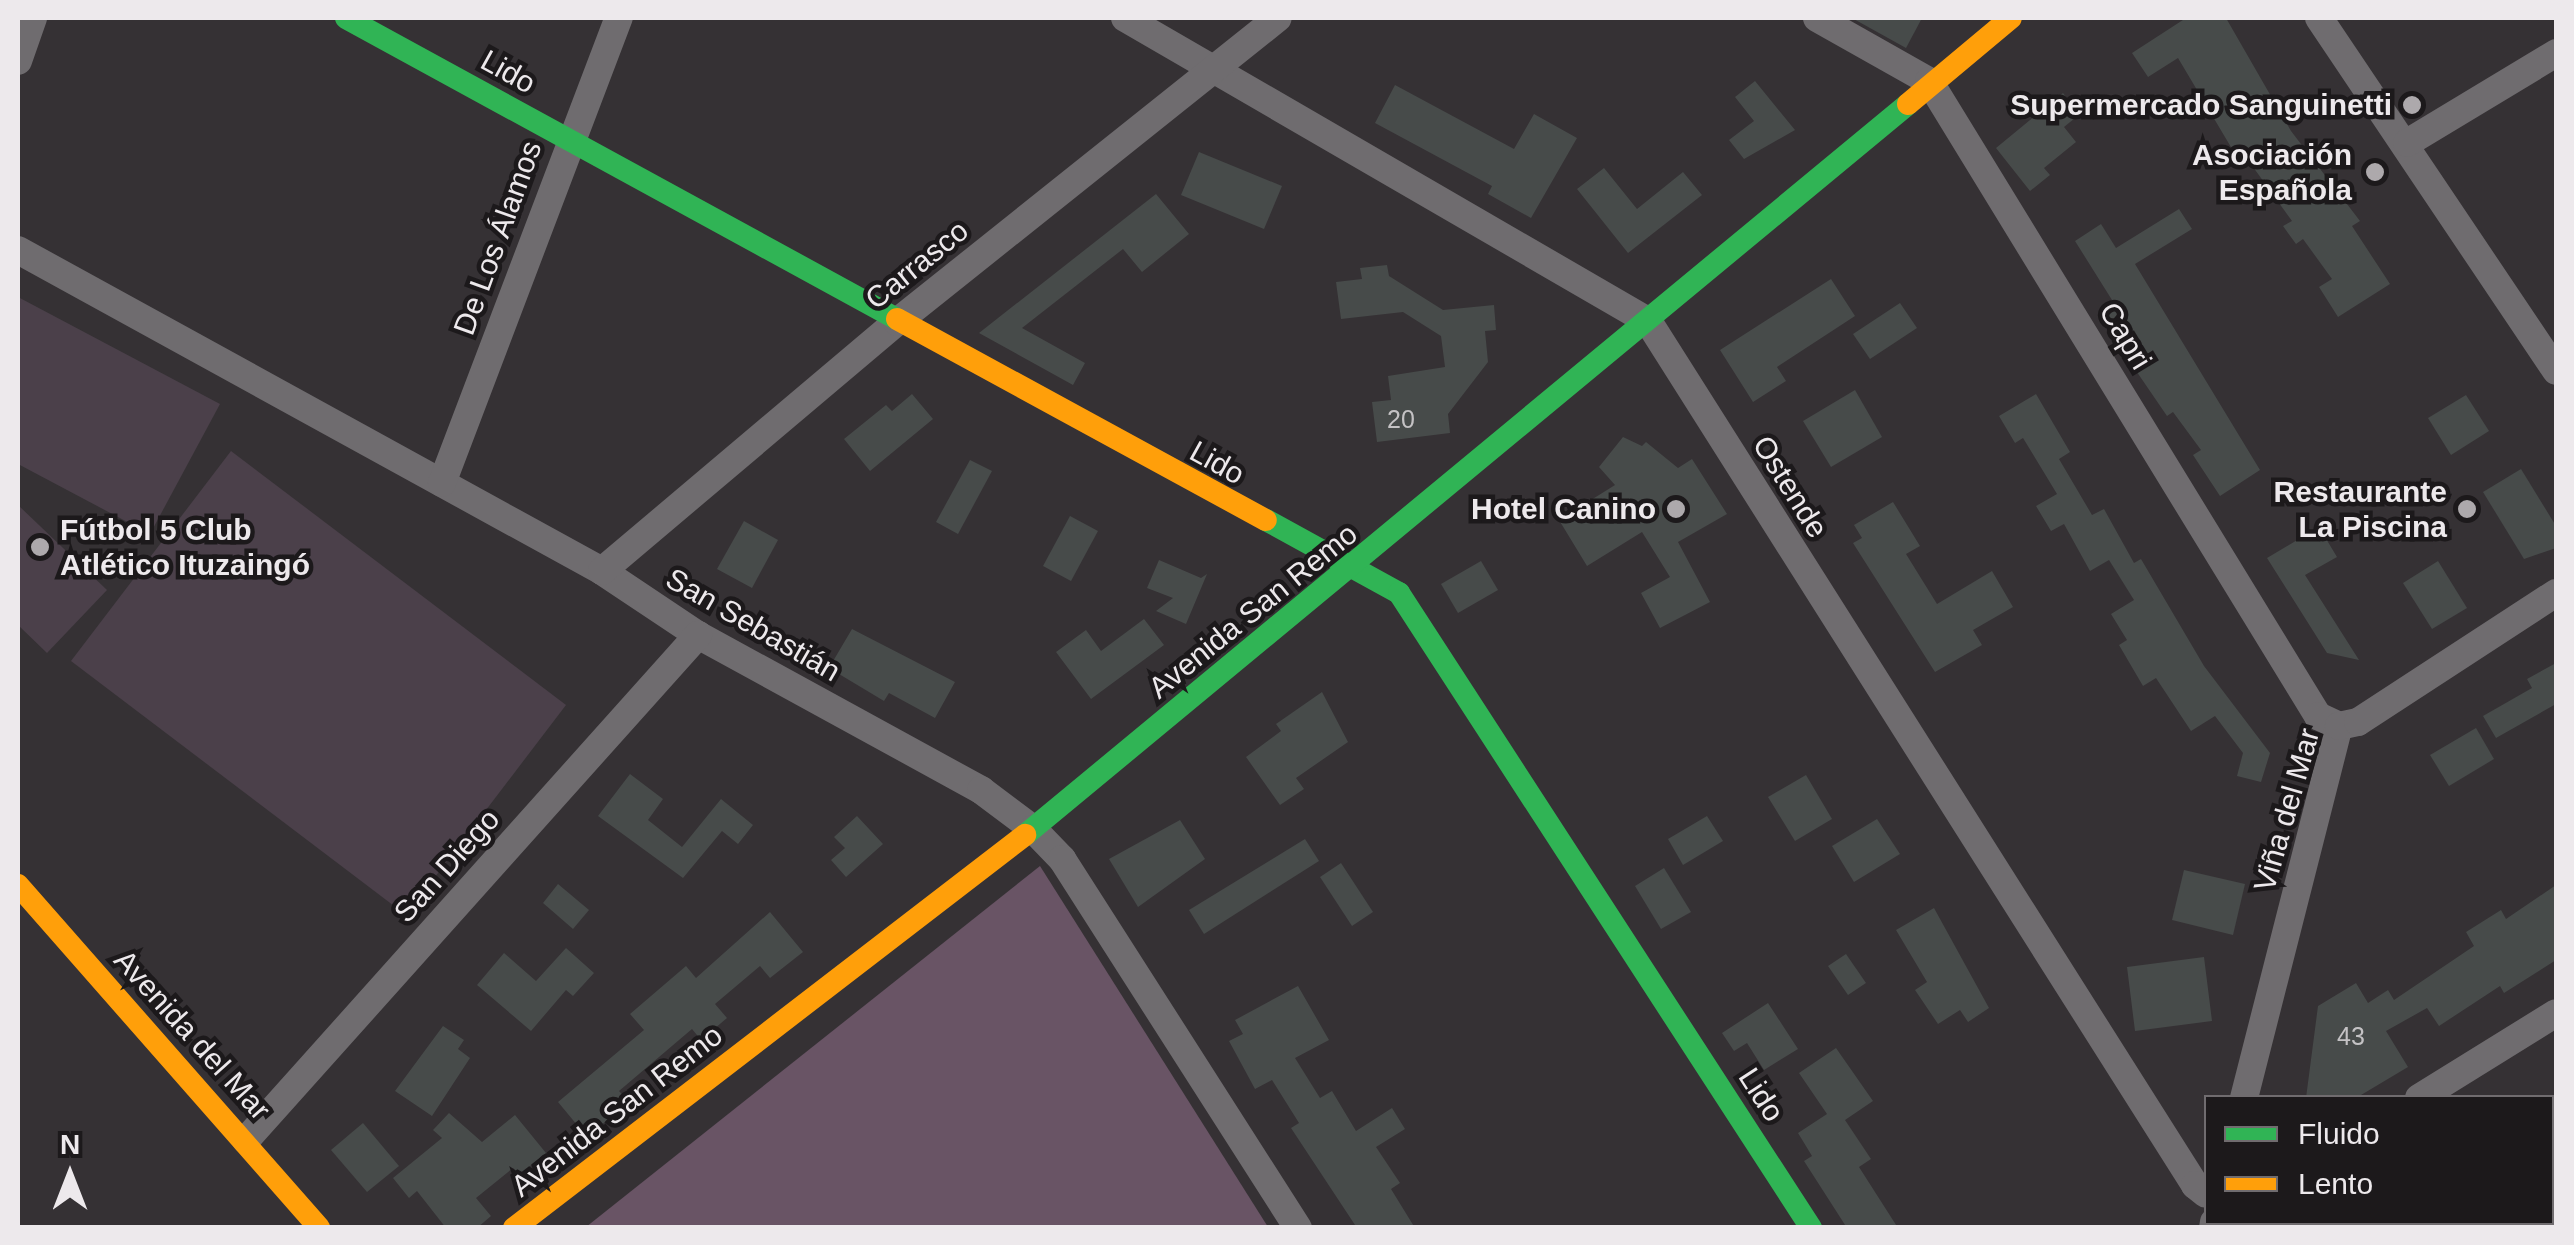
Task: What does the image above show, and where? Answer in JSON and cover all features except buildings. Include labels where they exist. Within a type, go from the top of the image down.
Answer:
[{"type":"street","points":[[18,62],[33,18]]},
{"type":"street","name":"Lido","points":[[346,18],[1399,593],[1811,1228]]},
{"type":"street","name":"De Los Álamos","points":[[442,483],[619,18]]},
{"type":"street","name":"Ostende","points":[[1126,18],[1648,321],[2195,1185],[2204,1192]]},
{"type":"street","name":"Carrasco","points":[[602,571],[897,322],[1278,18]]},
{"type":"street","name":"Capri","points":[[1818,18],[1929,82],[2318,716],[2339,726]]},
{"type":"street","name":"Avenida San Remo","points":[[514,1228],[1033,829],[1352,570],[1929,82],[2011,18]]},
{"type":"street","points":[[2320,18],[2407,142],[2556,371]]},
{"type":"street","points":[[2407,142],[2556,52]]},
{"type":"street","name":"San Sebastián","points":[[18,250],[602,571],[698,635],[981,790],[1033,829],[1062,859],[1298,1228]]},
{"type":"street","name":"Viña del Mar","points":[[2245,1095],[2339,726],[2358,722],[2556,593]]},
{"type":"street","name":"San Diego","points":[[246,1140],[698,635]]},
{"type":"street","name":"Avenida del Mar","points":[[18,884],[246,1140],[319,1228]]},
{"type":"street","points":[[2424,1095],[2556,1012]]},
{"type":"shaded area","points":[[18,297],[220,404],[150,534],[18,464]]},
{"type":"shaded area","points":[[231,451],[566,705],[406,915],[71,661]]},
{"type":"shaded area","name":"Fútbol 5 Club Atlético Ituzaingó","points":[[18,505],[107,590],[47,653],[18,625]]},
{"type":"shaded area","points":[[1040,866],[1268,1227],[586,1227]]},
{"type":"traffic: fast","points":[[346,18],[897,319]]},
{"type":"traffic: fast","points":[[1025,835],[1908,104]]},
{"type":"traffic: fast","points":[[1266,520],[1399,593],[1811,1228]]},
{"type":"traffic: slow","points":[[1908,104],[2011,18]]},
{"type":"traffic: slow","points":[[897,319],[1266,520]]},
{"type":"traffic: slow","points":[[514,1228],[1025,835]]},
{"type":"traffic: slow","points":[[18,885],[319,1228]]},
{"type":"place","name":"Supermercado Sanguinetti","points":[[2412,105]]},
{"type":"place","name":"Asociación Española","points":[[2375,172]]},
{"type":"place","name":"Hotel Canino","points":[[1676,509]]},
{"type":"place","name":"Restaurante La Piscina","points":[[2467,509]]},
{"type":"place","name":"Fútbol 5 Club Atlético Ituzaingó","points":[[40,547]]}]
